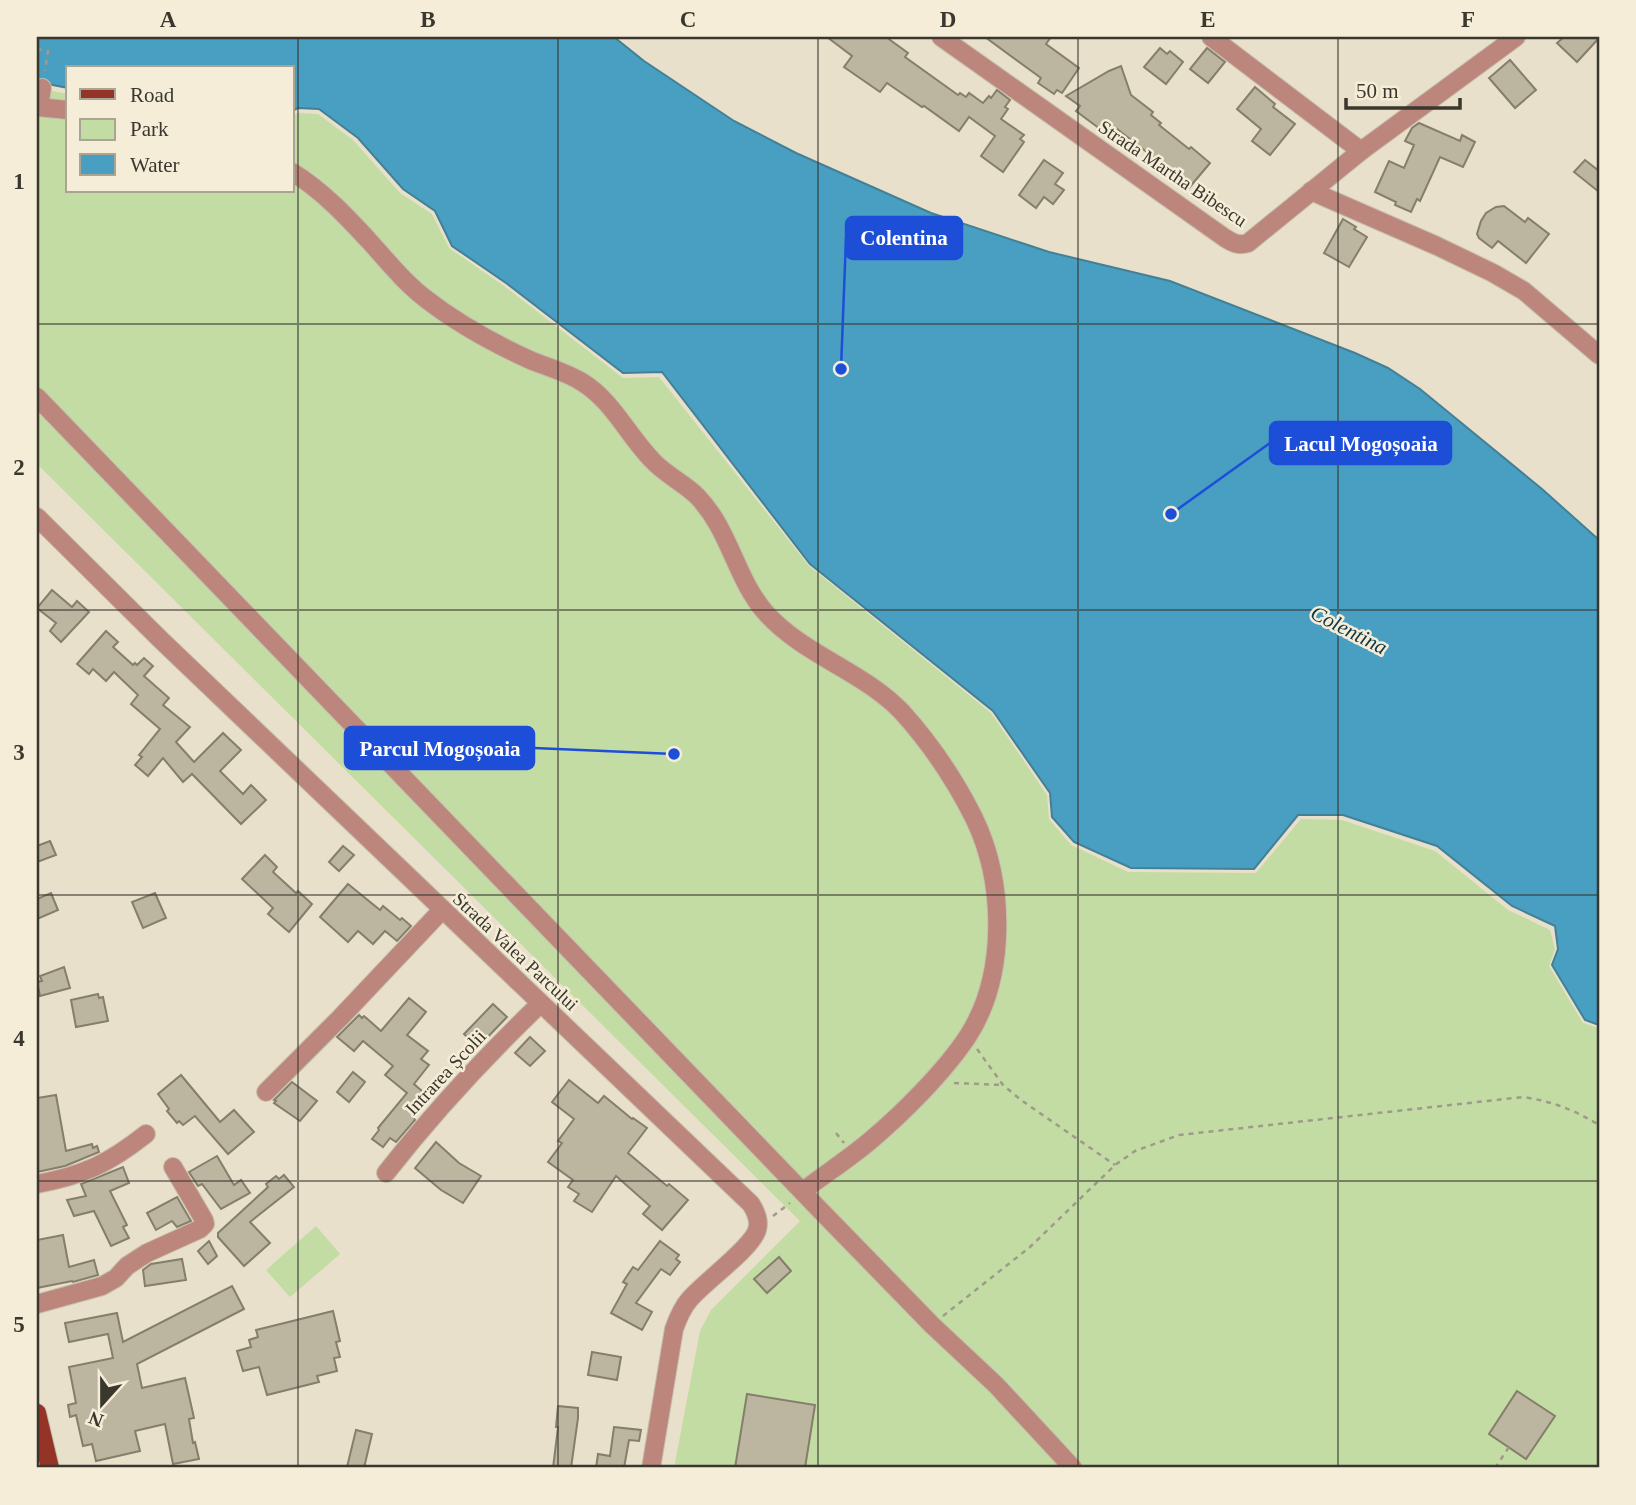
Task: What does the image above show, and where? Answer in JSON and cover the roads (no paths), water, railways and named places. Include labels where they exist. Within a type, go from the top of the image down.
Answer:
[{"type":"main road","points":[[37,1413],[50,1468]]},
{"type":"street","name":"Strada Martha Bibescu","points":[[941,37],[1233,243],[1242,245],[1248,243],[1361,151],[1516,37]]},
{"type":"street","points":[[1211,37],[1361,151]]},
{"type":"street","points":[[42,88],[38,107],[66,110]]},
{"type":"street","points":[[294,173],[338,209],[422,296],[469,329],[584,383],[603,399],[655,464],[696,495],[715,518],[741,577],[752,597],[767,615],[809,649],[871,687],[900,710],[925,739],[975,819],[994,883],[998,930],[994,972],[984,1004],[969,1035],[946,1065],[907,1107],[870,1141],[803,1191]]},
{"type":"street","points":[[1311,191],[1493,273],[1524,291],[1599,355]]},
{"type":"street","points":[[37,397],[932,1325],[996,1385],[1073,1468]]},
{"type":"street","name":"Strada Valea Parcului","points":[[37,517],[160,640],[751,1204],[756,1212],[758,1225],[753,1240],[703,1285],[679,1314],[670,1347],[651,1468]]},
{"type":"street","points":[[266,1092],[442,910]]},
{"type":"street","name":"Intrarea Școlii","points":[[386,1173],[457,1089],[540,1004]]},
{"type":"street","points":[[37,1184],[91,1170],[124,1152],[146,1134]]},
{"type":"street","points":[[37,1304],[102,1286],[147,1253],[200,1229],[205,1224],[173,1167]]},
{"type":"water","points":[[37,37],[614,37],[644,61],[734,121],[796,153],[931,213],[1049,252],[1170,281],[1388,368],[1420,389],[1542,489],[1599,540],[1599,1025],[1585,1020],[1552,965],[1558,949],[1555,926],[1512,906],[1437,846],[1343,815],[1298,815],[1254,869],[1131,868],[1074,842],[1052,817],[1050,793],[993,711],[810,564],[662,372],[623,373],[506,283],[452,246],[435,211],[403,189],[358,138],[319,109],[294,110],[294,66],[66,66],[66,88],[37,82]]},
{"type":"place","name":"Colentina","points":[[841,369]]},
{"type":"place","name":"Lacul Mogoșoaia","points":[[1171,514]]},
{"type":"place","name":"Parcul Mogoșoaia","points":[[674,754]]}]
